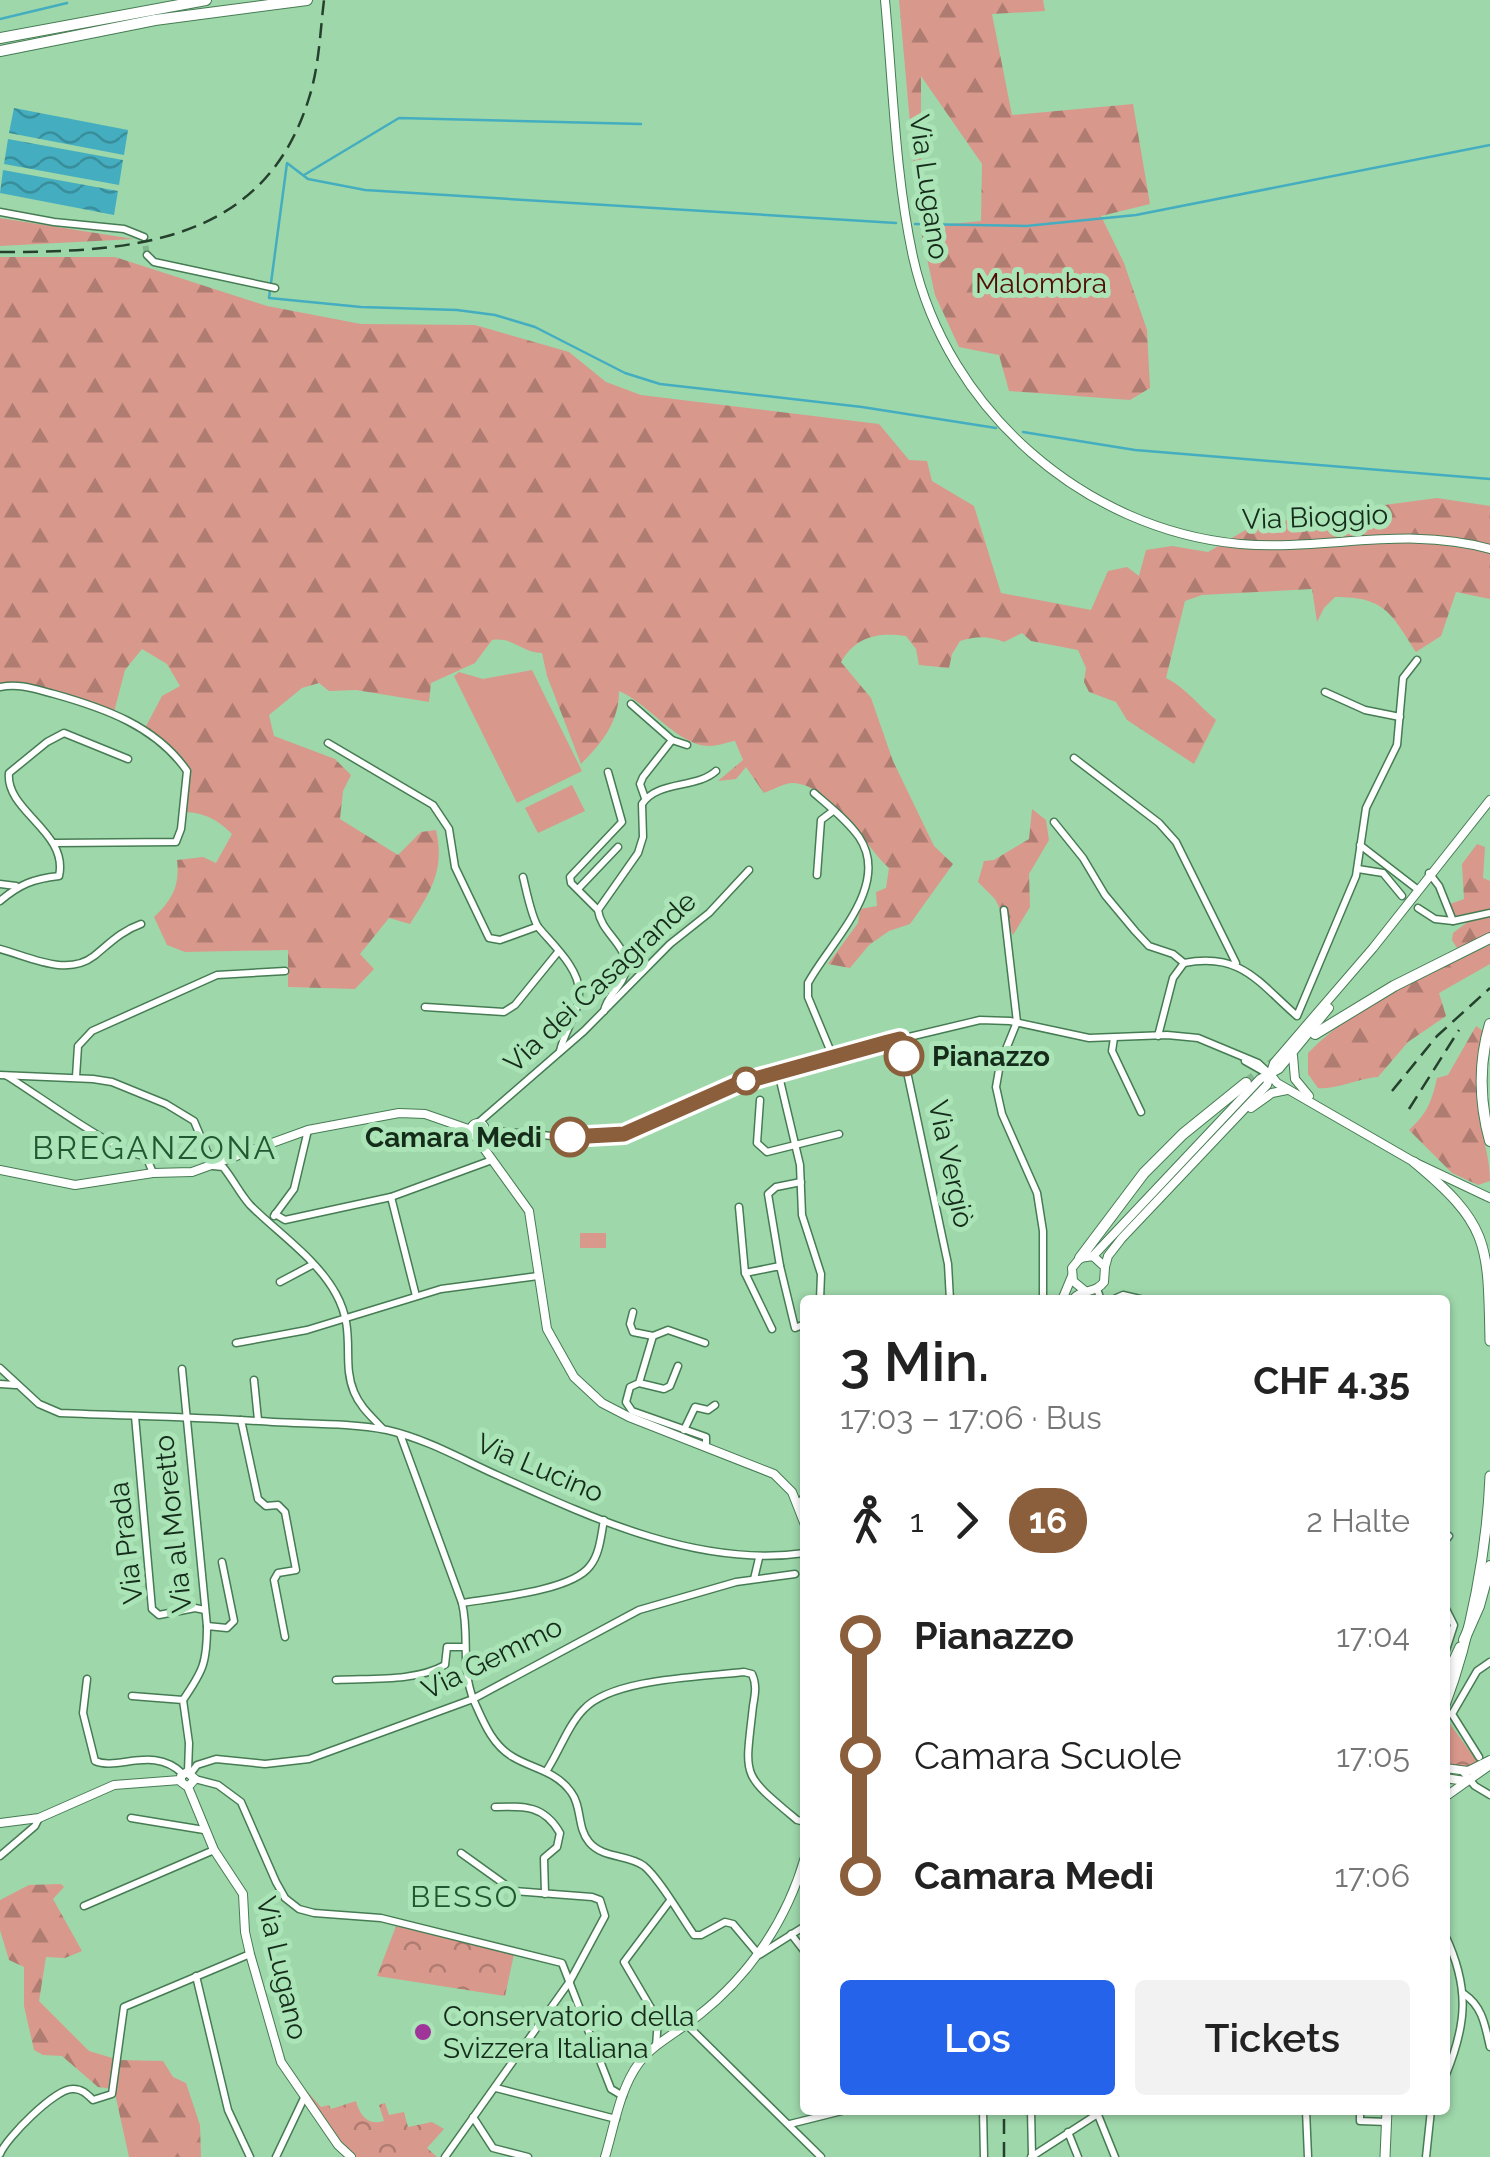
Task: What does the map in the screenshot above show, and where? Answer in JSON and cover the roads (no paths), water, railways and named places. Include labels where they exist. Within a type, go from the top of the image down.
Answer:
[{"type":"highway","points":[[0,38],[206,0]]},
{"type":"highway","points":[[0,51],[174,17],[307,0]]},
{"type":"highway","points":[[1314,1034],[1394,986],[1490,938]]},
{"type":"highway","points":[[1490,1024],[1480,1082],[1490,1141]]},
{"type":"highway","points":[[1080,1258],[1124,1196],[1151,1166],[1249,1085]]},
{"type":"highway","points":[[1464,1640],[1490,1566]]},
{"type":"main road","name":"Via Lugano","points":[[886,0],[904,209],[913,258],[939,332],[961,372],[996,418]]},
{"type":"main road","name":"Via Bioggio","points":[[996,418],[1028,452],[1080,490],[1168,530],[1251,544],[1423,537],[1490,549]]},
{"type":"main road","points":[[1064,1295],[1074,1264],[1080,1258],[1093,1256],[1249,1085],[1279,1069],[1294,1052],[1490,800]]},
{"type":"main road","points":[[1078,1295],[1097,1289],[1106,1277],[1108,1256],[1122,1238],[1266,1085],[1274,1063],[1373,948]]},
{"type":"main road","points":[[1294,1052],[1292,1066],[1297,1085],[1316,1103]]},
{"type":"main road","points":[[1270,1074],[1414,1162],[1490,1198]]},
{"type":"main road","points":[[1270,1074],[1316,1103]]},
{"type":"main road","points":[[1222,1134],[1272,1092],[1291,1090]]},
{"type":"main road","points":[[0,1170],[75,1185],[153,1173],[192,1172],[308,1130],[408,1113],[433,1116],[477,1130],[492,1160],[529,1211],[547,1329],[570,1372],[586,1390],[629,1417],[774,1474],[786,1482],[800,1513]]},
{"type":"main road","points":[[1414,1162],[1460,1200],[1479,1231],[1487,1261],[1490,1341]]},
{"type":"main road","points":[[1093,1256],[1105,1267]]},
{"type":"main road","points":[[1072,1276],[1084,1290]]},
{"type":"main road","points":[[1450,1691],[1460,1662],[1482,1554],[1490,1476]]},
{"type":"main road","points":[[1450,1669],[1464,1640]]},
{"type":"main road","points":[[1450,1792],[1466,1776],[1490,1763]]},
{"type":"main road","points":[[1450,1770],[1466,1776]]},
{"type":"main road","points":[[1450,1778],[1466,1776]]},
{"type":"main road","name":"Via Lugano","points":[[187,1777],[204,1830],[243,1894],[250,1954],[280,2062],[338,2145],[351,2157]]},
{"type":"main road","points":[[0,1823],[38,1818],[114,1785],[187,1777]]},
{"type":"main road","points":[[605,2157],[638,2064],[727,1993],[759,1956],[800,1871]]},
{"type":"main road","points":[[1386,2157],[1388,2115]]},
{"type":"street","points":[[0,212],[124,229],[144,236]]},
{"type":"street","points":[[147,255],[154,262],[275,288]]},
{"type":"street","points":[[1074,758],[1159,823],[1176,842],[1236,964],[1297,1016],[1358,869],[1366,808],[1398,745],[1403,678],[1418,660]]},
{"type":"street","points":[[0,687],[18,685],[114,712],[144,730],[187,771],[182,829],[176,842],[55,844]]},
{"type":"street","points":[[1324,692],[1365,710],[1400,718]]},
{"type":"street","points":[[631,704],[672,740],[686,744]]},
{"type":"street","points":[[0,901],[17,886],[36,878],[58,876],[61,867],[55,844],[14,792],[8,773],[64,733],[128,758]]},
{"type":"street","points":[[645,798],[640,784],[643,777],[672,740]]},
{"type":"street","points":[[328,742],[433,806],[449,830],[455,867],[490,938],[500,940],[536,926]]},
{"type":"street","points":[[598,910],[638,852],[643,838],[645,798],[696,782],[716,771]]},
{"type":"street","points":[[604,1012],[609,996],[626,972],[626,962],[603,927],[598,910],[570,876],[622,822],[608,772]]},
{"type":"street","points":[[814,792],[858,835],[869,860],[863,896],[808,984],[808,997],[832,1057]]},
{"type":"street","points":[[816,875],[822,820],[834,810]]},
{"type":"street","points":[[1054,822],[1083,858],[1105,896],[1135,931],[1149,946],[1173,954],[1184,963]]},
{"type":"street","points":[[1360,846],[1417,889]]},
{"type":"street","points":[[578,889],[618,847]]},
{"type":"street","points":[[1358,869],[1383,873],[1402,896]]},
{"type":"street","name":"Via dei Casagrande","points":[[477,1130],[750,870]]},
{"type":"street","points":[[1430,874],[1453,921]]},
{"type":"street","points":[[524,877],[536,926],[574,973],[579,995],[560,1052]]},
{"type":"street","points":[[0,884],[17,886]]},
{"type":"street","points":[[1418,908],[1435,919],[1453,921],[1490,912]]},
{"type":"street","points":[[1004,910],[1018,1022],[1000,1064],[996,1087],[1002,1114],[1037,1193],[1043,1231],[1044,1295]]},
{"type":"street","points":[[0,949],[73,966],[88,960],[121,932],[141,924]]},
{"type":"street","points":[[425,1007],[504,1012],[516,1005],[558,952]]},
{"type":"street","points":[[1158,1036],[1173,978],[1184,963],[1207,960],[1236,964]]},
{"type":"street","points":[[76,1077],[78,1046],[92,1031],[217,975],[285,970]]},
{"type":"street","points":[[477,1130],[574,1138],[624,1134],[710,1094],[778,1072],[980,1020],[1018,1022],[1064,1035],[1198,1038],[1228,1048],[1270,1074]]},
{"type":"street","points":[[1114,1038],[1112,1051],[1141,1112]]},
{"type":"street","name":"Via Vergiò","points":[[900,1039],[948,1264],[950,1295]]},
{"type":"street","points":[[1228,1048],[1270,1074]]},
{"type":"street","points":[[1248,1063],[1253,1074],[1249,1085]]},
{"type":"street","points":[[778,1072],[795,1146],[802,1215],[821,1274],[820,1295]]},
{"type":"street","points":[[3,1075],[112,1082],[182,1112],[194,1121],[213,1166],[223,1167],[250,1204],[285,1220],[391,1197],[492,1160]]},
{"type":"street","points":[[3,1075],[96,1134],[130,1153],[146,1156],[153,1173]]},
{"type":"street","points":[[760,1100],[757,1143],[767,1152],[839,1134]]},
{"type":"street","points":[[274,1218],[294,1188],[308,1130]]},
{"type":"street","points":[[800,1326],[795,1328],[768,1194],[776,1186],[801,1182]]},
{"type":"street","points":[[391,1197],[416,1296]]},
{"type":"street","points":[[739,1207],[746,1273],[772,1329]]},
{"type":"street","points":[[274,1218],[328,1281],[347,1320],[351,1384],[361,1405],[384,1430]]},
{"type":"street","points":[[280,1282],[312,1266]]},
{"type":"street","points":[[746,1273],[780,1266]]},
{"type":"street","points":[[236,1343],[347,1320],[416,1296],[470,1284],[538,1276]]},
{"type":"street","points":[[1097,1289],[1099,1295]]},
{"type":"street","points":[[632,1312],[633,1332],[653,1336],[668,1330],[705,1343]]},
{"type":"street","points":[[639,1383],[653,1336]]},
{"type":"street","points":[[678,1366],[670,1386],[664,1389],[639,1383],[630,1386],[627,1407],[706,1436],[706,1447]]},
{"type":"street","name":"Via Lucino","points":[[0,1368],[39,1404],[60,1413],[258,1420],[384,1430],[434,1446],[604,1520],[694,1547],[759,1558],[800,1554]]},
{"type":"street","name":"Via al Moretto","points":[[182,1370],[206,1610],[205,1664],[201,1677],[183,1700]]},
{"type":"street","points":[[254,1380],[258,1420]]},
{"type":"street","points":[[0,1384],[16,1385]]},
{"type":"street","points":[[684,1430],[692,1410],[708,1410],[715,1405]]},
{"type":"street","name":"Via Prada","points":[[135,1416],[152,1609],[159,1616],[195,1608],[206,1610]]},
{"type":"street","points":[[241,1420],[258,1499],[266,1506],[283,1507],[285,1512],[296,1570],[278,1573],[274,1580],[285,1637]]},
{"type":"street","points":[[400,1434],[401,1446],[424,1494],[462,1603],[467,1630],[464,1666],[473,1699],[498,1744],[513,1758],[547,1770],[572,1793],[581,1829],[593,1847],[647,1868],[694,1935],[702,1936],[725,1922],[734,1924],[759,1956],[800,1929]]},
{"type":"street","points":[[797,1505],[800,1502]]},
{"type":"street","points":[[462,1603],[557,1584],[580,1575],[594,1562],[604,1520]]},
{"type":"street","points":[[754,1579],[759,1558]]},
{"type":"street","name":"Via al Moretto","points":[[206,1626],[227,1628],[234,1621],[222,1562]]},
{"type":"street","name":"Via Gemmo","points":[[187,1777],[198,1765],[216,1759],[266,1764],[309,1759],[473,1699],[639,1610],[754,1579],[795,1574]]},
{"type":"street","points":[[336,1680],[435,1670],[445,1665],[446,1646],[464,1647]]},
{"type":"street","points":[[1479,1757],[1452,1714],[1477,1671],[1490,1662]]},
{"type":"street","points":[[547,1770],[583,1709],[599,1698],[655,1683],[744,1672],[752,1674],[756,1688],[746,1765],[752,1780],[800,1821]]},
{"type":"street","points":[[87,1679],[83,1713],[95,1760],[102,1764],[146,1759],[176,1767],[187,1777],[218,1785],[241,1802],[276,1882],[285,1898],[299,1909],[381,1918],[554,1961],[565,1968],[611,2089],[624,2097]]},
{"type":"street","points":[[132,1696],[183,1700],[190,1758],[187,1777]]},
{"type":"street","points":[[1466,1776],[1490,1795]]},
{"type":"street","points":[[495,1807],[529,1806],[554,1823],[560,1840],[544,1858],[545,1894]]},
{"type":"street","points":[[0,1856],[35,1826],[38,1818]]},
{"type":"street","points":[[131,1818],[204,1830]]},
{"type":"street","points":[[84,1906],[214,1850]]},
{"type":"street","points":[[445,2157],[570,1980],[602,1925],[604,1908],[600,1900],[592,1897],[514,1891],[461,1853]]},
{"type":"street","points":[[656,2046],[658,2020],[624,1962],[670,1902]]},
{"type":"street","points":[[791,1934],[800,1946]]},
{"type":"street","points":[[1450,1945],[1464,1994],[1458,2044],[1450,2064]]},
{"type":"street","points":[[0,2154],[13,2135],[62,2091],[80,2090],[93,2100],[108,2098],[114,2089],[124,2007],[250,1954]]},
{"type":"street","points":[[196,1976],[228,2110],[250,2157]]},
{"type":"street","points":[[1464,1994],[1482,2013],[1490,2047]]},
{"type":"street","points":[[687,2025],[820,2157]]},
{"type":"street","points":[[496,2088],[617,2119]]},
{"type":"street","points":[[276,2157],[304,2098]]},
{"type":"street","points":[[790,2124],[826,2115]]},
{"type":"street","points":[[983,2115],[984,2157]]},
{"type":"street","points":[[1030,2115],[1031,2157]]},
{"type":"street","points":[[1031,2157],[1093,2115]]},
{"type":"street","points":[[1097,2115],[1115,2157]]},
{"type":"street","points":[[1306,2115],[1308,2157]]},
{"type":"street","points":[[1360,2115],[1360,2121],[1387,2122]]},
{"type":"street","points":[[1426,2157],[1430,2115]]},
{"type":"street","points":[[473,2117],[493,2148],[528,2157]]},
{"type":"street","points":[[1068,2132],[1078,2157]]},
{"type":"water","points":[[14,108],[128,130],[124,155],[9,133]]},
{"type":"water","points":[[8,139],[123,160],[119,185],[4,164]]},
{"type":"water","points":[[3,170],[118,191],[114,215],[0,193]]},
{"type":"waterway","points":[[0,19],[67,3]]},
{"type":"waterway","points":[[304,175],[399,118],[641,124]]},
{"type":"waterway","points":[[915,224],[1026,226],[1136,215],[1490,145]]},
{"type":"waterway","points":[[896,223],[365,190],[308,179],[287,163],[269,298],[495,315],[535,327],[625,373],[660,384],[862,407],[996,428]]},
{"type":"waterway","points":[[1023,432],[1135,450],[1490,479]]},
{"type":"tunnel","points":[[144,237],[147,255]]},
{"type":"tunnel","points":[[1246,1083],[1281,1057]]},
{"type":"railway","points":[[0,252],[96,249],[143,242],[186,230],[225,211],[260,184],[288,147],[309,98],[324,0]]},
{"type":"railway","points":[[1392,1091],[1437,1036],[1490,988]]},
{"type":"railway","points":[[1409,1109],[1459,1030]]},
{"type":"railway","points":[[1004,2115],[1004,2157]]},
{"type":"place","name":"Pianazzo","points":[[904,1056]]},
{"type":"place","name":"Camara Medi","points":[[570,1137]]},
{"type":"place","name":"Conservatorio della Svizzera Italiana","points":[[423,2032]]},
{"type":"district","name":"BREGANZONA","points":[[155,1147]]},
{"type":"district","name":"BESSO","points":[[465,1896]]},
{"type":"park label","name":"Malombra","points":[[1041,283]]}]
